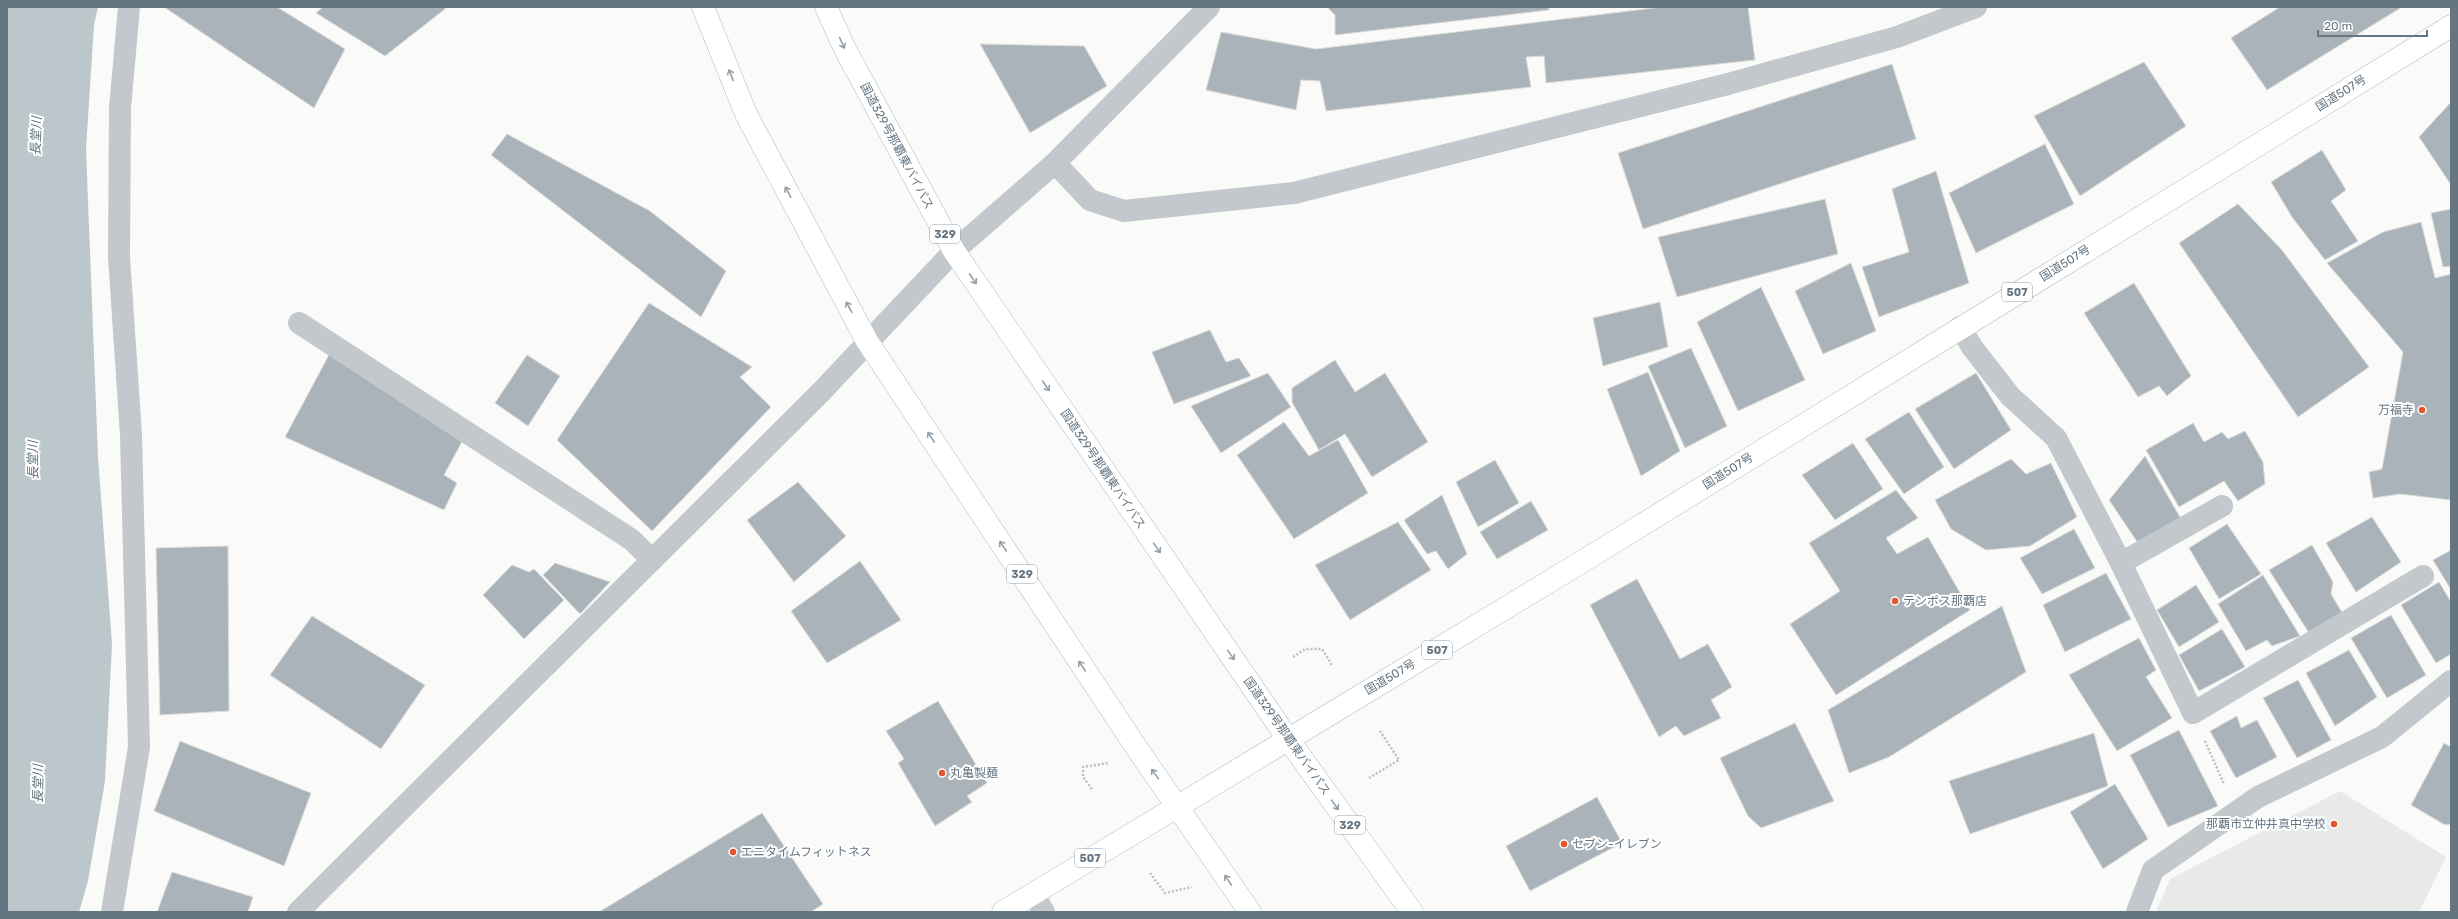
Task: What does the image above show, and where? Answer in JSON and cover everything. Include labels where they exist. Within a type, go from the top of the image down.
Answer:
[{"type":"highway","name":"329","points":[[703,7],[746,114],[867,341],[1138,750],[1250,912]]},
{"type":"highway","name":"国道329号那覇東バイパス","points":[[826,7],[845,49],[954,251],[1288,739],[1412,912]]},
{"type":"highway","name":"国道507号","points":[[1003,912],[1039,903],[1177,806],[1585,560],[1960,327],[2451,26]]},
{"type":"street","points":[[112,912],[139,747],[130,435],[120,257],[120,108],[129,7]]},
{"type":"street","points":[[298,912],[821,392],[867,341],[954,251],[1055,163],[1209,7]]},
{"type":"street","points":[[1055,163],[1090,200],[1124,211],[1294,193],[1728,84],[1897,37],[1976,7]]},
{"type":"street","points":[[299,323],[632,540],[652,560]]},
{"type":"street","points":[[1960,327],[1972,347],[2010,396],[2056,438],[2121,563],[2193,713],[2422,576]]},
{"type":"street","points":[[2121,563],[2222,506]]},
{"type":"street","points":[[2137,912],[2153,870],[2258,797],[2382,737],[2451,681]]},
{"type":"path","points":[[1293,657],[1305,649],[1322,649],[1332,665]]},
{"type":"path","points":[[2193,713],[2236,812]]},
{"type":"path","points":[[1369,778],[1399,760],[1380,731]]},
{"type":"path","points":[[1092,789],[1082,777],[1083,767],[1116,762]]},
{"type":"path","points":[[1150,873],[1165,894],[1192,886]]},
{"type":"shaded area","name":"那覇市立仲井真中学校","points":[[2340,791],[2446,857],[2419,912],[2156,912],[2170,879]]},
{"type":"water","name":"長堂川","points":[[7,7],[98,7],[94,25],[86,149],[98,457],[112,644],[105,781],[88,881],[79,912],[7,912]]},
{"type":"building","points":[[164,7],[277,7],[345,49],[314,108]]},
{"type":"building","points":[[323,7],[444,7],[445,9],[385,56],[316,13]]},
{"type":"building","points":[[1327,7],[1549,7],[1549,10],[1335,35],[1335,15]]},
{"type":"building","points":[[1662,7],[1748,7],[1755,60],[1546,83],[1544,56],[1526,57],[1531,87],[1326,111],[1320,81],[1301,80],[1296,110],[1206,90],[1221,32],[1316,49]]},
{"type":"building","points":[[2280,7],[2402,7],[2267,90],[2231,38]]},
{"type":"building","points":[[980,44],[1084,46],[1107,86],[1030,133]]},
{"type":"building","points":[[2144,62],[2186,126],[2080,196],[2034,116]]},
{"type":"building","points":[[1892,64],[1916,139],[1643,229],[1618,153]]},
{"type":"building","points":[[2451,102],[2451,185],[2419,137]]},
{"type":"building","points":[[507,134],[650,211],[726,271],[701,317],[491,155]]},
{"type":"building","points":[[2045,144],[2074,204],[1976,253],[1949,193]]},
{"type":"building","points":[[2322,150],[2346,190],[2331,201],[2358,241],[2325,260],[2292,217],[2271,182]]},
{"type":"building","points":[[1936,171],[1969,283],[1879,317],[1862,267],[1909,252],[1892,189]]},
{"type":"building","points":[[1825,199],[1838,254],[1677,297],[1658,237]]},
{"type":"building","points":[[2238,204],[2282,250],[2369,367],[2298,417],[2179,243]]},
{"type":"building","points":[[2451,209],[2451,266],[2443,267],[2431,213]]},
{"type":"building","name":"万福寺","points":[[2421,222],[2435,278],[2451,274],[2451,500],[2400,494],[2373,498],[2369,472],[2382,469],[2403,352],[2327,263],[2383,232]]},
{"type":"building","points":[[1851,263],[1876,331],[1823,354],[1795,291]]},
{"type":"building","points":[[2134,283],[2191,376],[2167,396],[2159,386],[2138,397],[2084,313]]},
{"type":"building","points":[[1761,287],[1805,380],[1738,411],[1697,322]]},
{"type":"building","points":[[1660,302],[1668,347],[1603,366],[1593,318]]},
{"type":"building","points":[[649,303],[752,367],[740,377],[771,407],[652,531],[557,440]]},
{"type":"building","points":[[1210,330],[1226,362],[1239,358],[1251,376],[1174,404],[1152,352]]},
{"type":"building","points":[[1691,348],[1727,426],[1685,448],[1648,366]]},
{"type":"building","points":[[330,353],[464,438],[444,475],[457,483],[444,510],[285,437]]},
{"type":"building","points":[[527,355],[560,376],[528,426],[495,403]]},
{"type":"building","points":[[1335,360],[1355,392],[1385,373],[1428,442],[1372,477],[1345,434],[1319,450],[1292,402],[1292,388]]},
{"type":"building","points":[[1648,372],[1680,451],[1641,476],[1607,389]]},
{"type":"building","points":[[1268,373],[1291,407],[1221,453],[1191,406]]},
{"type":"building","points":[[1976,373],[2011,430],[1954,469],[1915,409]]},
{"type":"building","points":[[1909,412],[1944,467],[1904,494],[1865,439]]},
{"type":"building","points":[[1284,422],[1309,456],[1338,440],[1368,493],[1294,539],[1237,455]]},
{"type":"building","points":[[2193,423],[2204,442],[2222,432],[2228,439],[2245,431],[2263,462],[2265,484],[2238,501],[2224,481],[2179,507],[2146,450]]},
{"type":"building","points":[[1853,443],[1883,489],[1835,520],[1802,475]]},
{"type":"building","points":[[2145,456],[2181,519],[2140,546],[2109,500]]},
{"type":"building","points":[[2011,459],[2026,474],[2051,463],[2077,517],[2030,546],[1986,550],[1951,529],[1935,500]]},
{"type":"building","points":[[1495,460],[1519,503],[1478,527],[1456,482]]},
{"type":"building","points":[[798,482],[846,536],[794,582],[747,520]]},
{"type":"building","name":"テンポス那覇店","points":[[1896,490],[1918,518],[1886,538],[1897,554],[1928,537],[1970,610],[1836,695],[1790,624],[1840,591],[1809,543]]},
{"type":"building","points":[[1442,495],[1467,554],[1448,569],[1436,551],[1427,554],[1404,520]]},
{"type":"building","points":[[1531,501],[1548,530],[1497,559],[1480,532]]},
{"type":"building","points":[[2372,517],[2401,562],[2356,592],[2326,543]]},
{"type":"building","points":[[1398,522],[1431,570],[1350,620],[1315,565]]},
{"type":"building","points":[[2227,524],[2261,574],[2219,599],[2189,548]]},
{"type":"building","points":[[2074,529],[2095,568],[2042,594],[2020,558]]},
{"type":"building","points":[[2312,545],[2333,582],[2331,594],[2343,614],[2309,633],[2269,570]]},
{"type":"building","points":[[228,546],[229,711],[160,715],[156,548]]},
{"type":"building","points":[[2451,550],[2451,590],[2433,560]]},
{"type":"building","points":[[860,561],[901,620],[827,663],[791,611]]},
{"type":"building","points":[[555,563],[610,582],[580,614],[543,575]]},
{"type":"building","points":[[512,565],[529,572],[534,569],[564,600],[524,639],[483,595]]},
{"type":"building","points":[[2106,573],[2131,619],[2065,652],[2043,605]]},
{"type":"building","points":[[2263,575],[2300,636],[2272,646],[2267,640],[2246,651],[2218,604]]},
{"type":"building","points":[[1637,579],[1680,659],[1708,644],[1732,687],[1711,700],[1721,718],[1684,736],[1676,726],[1659,737],[1590,605]]},
{"type":"building","points":[[2439,582],[2451,602],[2451,654],[2436,663],[2401,605]]},
{"type":"building","points":[[2196,585],[2219,622],[2179,647],[2157,610]]},
{"type":"building","points":[[2002,606],[2026,672],[1889,757],[1849,773],[1828,710]]},
{"type":"building","points":[[2391,615],[2426,675],[2387,698],[2351,638]]},
{"type":"building","points":[[312,616],[425,685],[381,749],[270,675]]},
{"type":"building","points":[[2222,629],[2245,667],[2199,691],[2179,655]]},
{"type":"building","points":[[2139,638],[2156,670],[2146,677],[2172,718],[2117,751],[2069,675]]},
{"type":"building","points":[[2349,650],[2377,697],[2335,726],[2306,673]]},
{"type":"building","points":[[2298,680],[2331,740],[2297,758],[2263,698]]},
{"type":"building","name":"丸亀製麺","points":[[938,701],[987,783],[967,796],[972,802],[935,826],[898,763],[904,759],[886,731]]},
{"type":"building","points":[[2237,716],[2241,728],[2257,720],[2277,757],[2236,778],[2210,731]]},
{"type":"building","points":[[1795,723],[1834,801],[1761,828],[1748,816],[1720,758]]},
{"type":"building","points":[[2179,730],[2218,806],[2168,827],[2130,755]]},
{"type":"building","points":[[2094,733],[2108,786],[1970,834],[1949,781]]},
{"type":"building","points":[[180,741],[311,793],[284,866],[154,811]]},
{"type":"building","points":[[2444,743],[2451,747],[2451,824],[2445,825],[2411,805]]},
{"type":"building","points":[[2115,784],[2148,839],[2103,869],[2070,812]]},
{"type":"building","name":"セブン-イレブン","points":[[1597,797],[1622,843],[1530,891],[1506,846]]},
{"type":"building","points":[[762,813],[823,904],[811,912],[599,912]]},
{"type":"building","points":[[172,872],[253,897],[248,912],[157,912]]},
{"type":"place","name":"万福寺","points":[[2422,410]]},
{"type":"place","name":"テンポス那覇店","points":[[1895,601]]},
{"type":"place","name":"丸亀製麺","points":[[942,773]]},
{"type":"place","name":"那覇市立仲井真中学校","points":[[2334,824]]},
{"type":"place","name":"セブン-イレブン","points":[[1564,844]]},
{"type":"place","name":"エニタイムフィットネス","points":[[733,852]]}]
